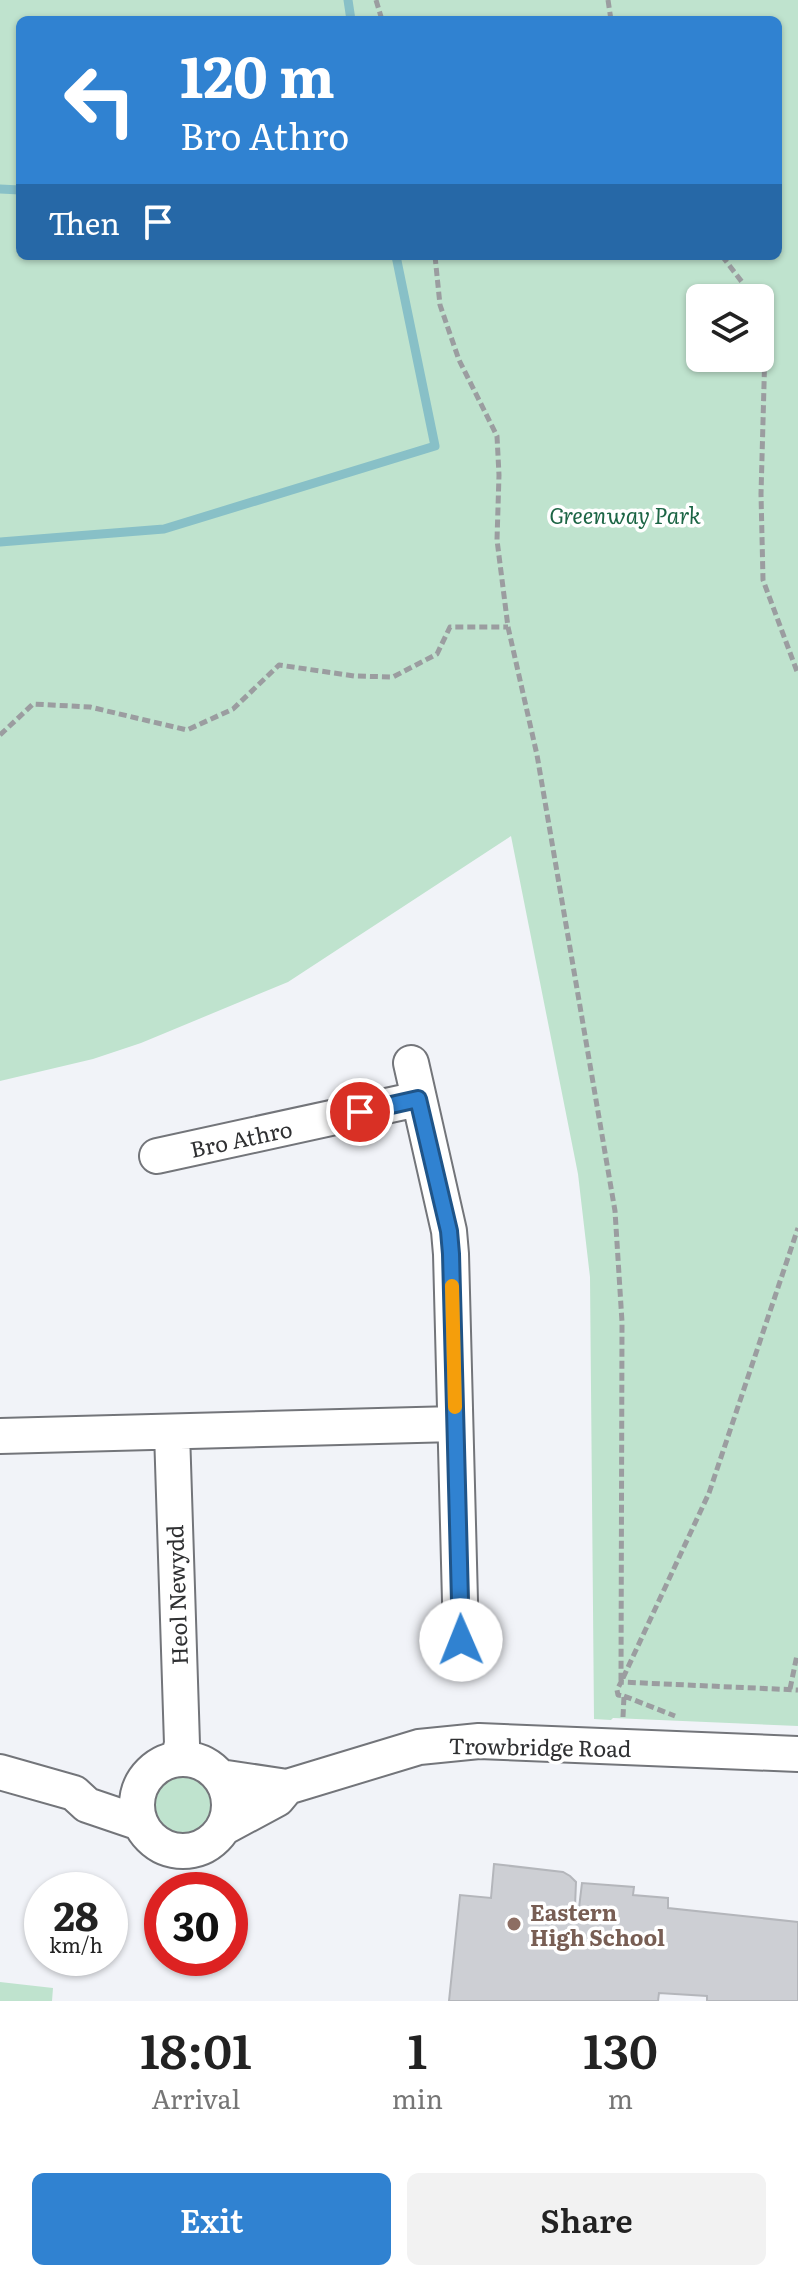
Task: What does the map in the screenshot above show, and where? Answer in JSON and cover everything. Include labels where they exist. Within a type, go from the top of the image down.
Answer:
[{"type":"street","points":[[411,1063],[449,1231],[461,1640]]},
{"type":"street","name":"Bro Athro","points":[[157,1156],[418,1099]]},
{"type":"street","points":[[0,1436],[455,1424]]},
{"type":"street","name":"Heol Newydd","points":[[172,1432],[182,1744],[178,1759]]},
{"type":"street","name":"Trowbridge Road","points":[[74,1793],[143,1781],[152,1770],[178,1759],[206,1765],[220,1777],[287,1787],[419,1747],[479,1741],[798,1754]]},
{"type":"street","name":"Trowbridge Road","points":[[0,1772],[74,1793],[87,1805],[140,1823],[148,1836],[159,1845],[188,1852],[214,1840],[223,1828],[277,1799],[287,1787]]},
{"type":"street","points":[[220,1777],[228,1789],[230,1801],[223,1828]]},
{"type":"street","points":[[140,1823],[137,1794],[143,1781]]},
{"type":"path","points":[[435,260],[440,305],[459,360],[497,436],[497,540],[508,627],[537,755],[615,1211],[622,1322],[621,1682]]},
{"type":"path","points":[[725,260],[743,284]]},
{"type":"path","points":[[764,372],[761,494],[763,580],[798,674]]},
{"type":"path","points":[[0,735],[33,704],[90,707],[187,730],[233,709],[279,665],[354,676],[393,677],[437,654],[450,627],[508,627]]},
{"type":"path","points":[[685,1719],[618,1695],[617,1690],[709,1493],[798,1228]]},
{"type":"path","points":[[790,1689],[797,1655]]},
{"type":"path","points":[[621,1682],[798,1690]]},
{"type":"path","points":[[623,1718],[624,1696]]},
{"type":"green space","name":"Greenway Park","points":[[0,0],[798,0],[798,1726],[594,1719],[590,1277],[578,1174],[511,836],[288,982],[141,1043],[93,1059],[0,1081]]},
{"type":"green space","points":[[182,1777],[193,1779],[202,1786],[209,1795],[209,1817],[202,1826],[193,1833],[182,1835],[171,1833],[162,1826],[155,1817],[153,1806],[155,1795],[162,1786],[171,1779]]},
{"type":"green space","points":[[0,1982],[53,1988],[52,2001],[0,2001]]},
{"type":"building","points":[[494,1864],[563,1872],[576,1882],[575,1907],[579,1908],[582,1883],[634,1887],[633,1895],[668,1898],[668,1908],[798,1922],[798,2001],[707,2001],[707,1996],[659,1993],[658,2001],[449,2001],[460,1895],[491,1898]]},
{"type":"waterway","points":[[348,0],[350,16]]},
{"type":"waterway","points":[[0,189],[16,190]]},
{"type":"waterway","points":[[0,542],[164,529],[435,446],[397,260]]},
{"type":"slow traffic","points":[[452,1286],[455,1407]]},
{"type":"place","name":"Eastern High School","points":[[514,1924]]},
{"type":"route","points":[[360,1112],[418,1099],[449,1231],[461,1640]]}]
